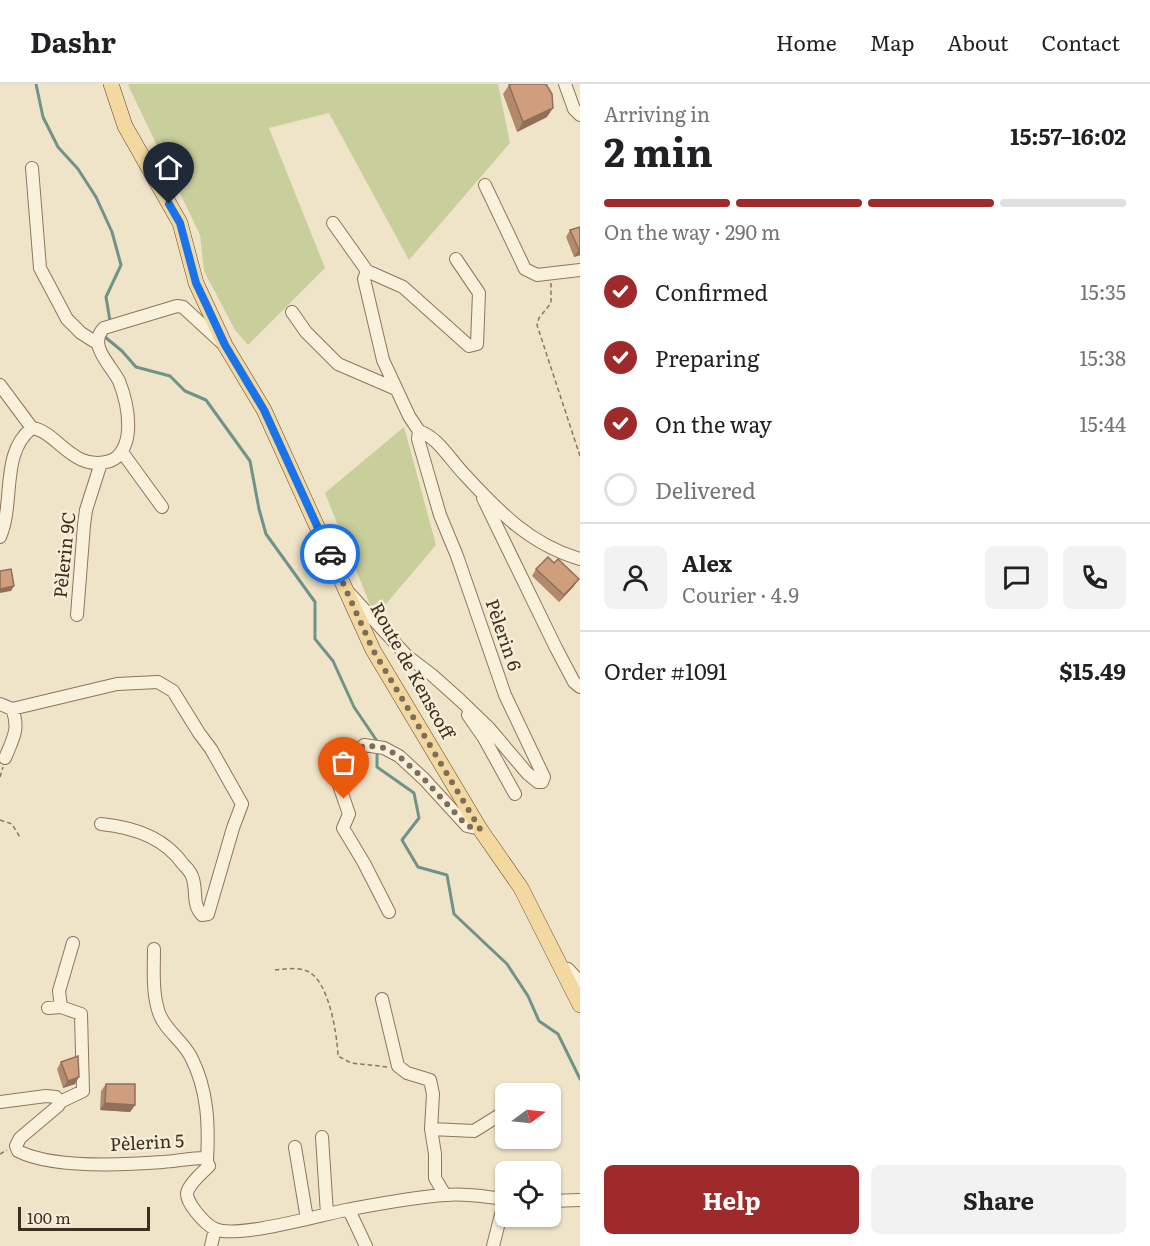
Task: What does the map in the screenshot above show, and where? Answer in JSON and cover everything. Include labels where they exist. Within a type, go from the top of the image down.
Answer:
[{"type":"main road","name":"Route de Kenscoff","points":[[111,84],[125,126],[180,223],[196,283],[225,345],[264,410],[373,650],[480,829],[520,888],[580,1005]]},
{"type":"street","points":[[565,84],[574,109],[580,115]]},
{"type":"street","points":[[32,168],[40,268],[67,319],[81,333],[97,343]]},
{"type":"street","points":[[485,185],[525,269],[537,275],[580,270]]},
{"type":"street","points":[[333,223],[367,271],[403,287],[469,346],[477,344],[479,293],[456,259]]},
{"type":"street","points":[[367,271],[364,279],[383,360],[419,431],[430,435],[514,524],[542,545],[580,559]]},
{"type":"street","points":[[0,385],[32,428],[38,429],[68,452],[86,461],[101,463],[114,460],[122,452],[128,430],[126,407],[118,380],[97,343],[99,332],[104,328],[177,306],[183,307],[225,345]]},
{"type":"street","points":[[292,312],[306,332],[338,364],[396,389]]},
{"type":"street","points":[[0,537],[6,524],[11,459],[25,433],[32,428]]},
{"type":"street","name":"Pèlerin 6","points":[[345,589],[407,656],[460,700],[489,728],[527,773],[538,782],[542,782],[544,777],[542,769],[506,695],[440,514],[418,439],[419,431]]},
{"type":"street","points":[[122,452],[162,507]]},
{"type":"street","name":"Pèlerin 9C","points":[[78,615],[86,510],[101,463]]},
{"type":"street","points":[[479,489],[556,648],[574,682],[580,687]]},
{"type":"street","points":[[0,704],[12,709],[117,684],[158,682],[173,691],[211,749],[242,804],[232,828],[208,914],[202,915],[196,908],[193,878],[176,854],[160,840],[119,826],[101,824]]},
{"type":"street","points":[[460,700],[515,794]]},
{"type":"street","points":[[5,758],[13,740],[17,722],[12,709]]},
{"type":"street","points":[[389,912],[344,828],[349,814],[339,785],[339,774],[348,760],[364,745],[384,748],[399,756],[424,779],[467,826],[480,829]]},
{"type":"street","points":[[0,1102],[46,1096],[57,1097],[60,1102],[83,1091],[81,1014],[54,1008],[73,943]]},
{"type":"street","points":[[154,949],[154,982],[159,1013],[191,1056],[204,1093],[209,1127],[207,1161]]},
{"type":"street","points":[[562,968],[568,969],[580,982]]},
{"type":"street","points":[[382,999],[398,1066],[407,1073],[430,1080],[433,1094],[431,1129],[435,1155],[435,1178],[445,1195]]},
{"type":"street","name":"Pèlerin 5","points":[[60,1102],[20,1138],[16,1146],[18,1151],[63,1161],[111,1165],[202,1158],[207,1161],[208,1166],[186,1195],[194,1210],[215,1229]]},
{"type":"street","points":[[431,1129],[474,1131],[495,1118]]},
{"type":"street","points":[[322,1137],[327,1214]]},
{"type":"street","points":[[295,1147],[307,1219]]},
{"type":"street","points":[[211,1246],[215,1229],[229,1231],[261,1229],[327,1214],[445,1195],[465,1194],[495,1198]]},
{"type":"street","points":[[561,1201],[580,1200]]},
{"type":"street","points":[[349,1210],[366,1246]]},
{"type":"street","points":[[493,1246],[498,1227]]},
{"type":"path","points":[[553,274],[550,285],[552,303],[539,318],[537,325],[580,456]]},
{"type":"path","points":[[0,820],[12,824],[21,839]]},
{"type":"path","points":[[275,970],[307,971],[319,979],[333,1019],[338,1056],[351,1062],[376,1067],[398,1066]]},
{"type":"green space","points":[[129,84],[498,84],[510,143],[409,260],[329,113],[269,128],[325,268],[248,345],[235,330],[204,271],[200,235]]},
{"type":"green space","points":[[404,427],[436,545],[375,617],[325,493]]},
{"type":"building","points":[[546,84],[552,94],[553,108],[523,122],[509,85]]},
{"type":"building","points":[[580,227],[580,250],[579,250],[570,230]]},
{"type":"building","points":[[548,557],[554,563],[558,559],[579,579],[564,595],[536,569]]},
{"type":"building","points":[[11,569],[14,586],[0,589],[0,571]]},
{"type":"building","points":[[78,1056],[79,1077],[68,1081],[61,1062]]},
{"type":"building","points":[[106,1084],[135,1084],[135,1105],[105,1103]]},
{"type":"waterway","points":[[36,84],[43,117],[58,147],[78,169],[96,197],[112,232],[121,265],[106,297],[110,321]]},
{"type":"waterway","points":[[106,334],[105,337],[136,367],[170,376],[185,391],[206,400],[250,461],[266,534],[315,602],[315,639],[333,661],[354,707],[377,741]]},
{"type":"waterway","points":[[377,755],[377,767],[414,793],[419,818],[402,840],[418,867],[447,875],[454,914],[507,964],[528,996],[539,1021],[558,1034],[580,1079]]},
{"type":"way so far","points":[[330,554],[373,650],[480,829],[467,826],[424,779],[399,756],[384,748],[364,745],[348,760],[339,774],[339,785],[344,799]]},
{"type":"route","points":[[169,204],[180,223],[196,283],[225,345],[264,410],[330,554]]}]
